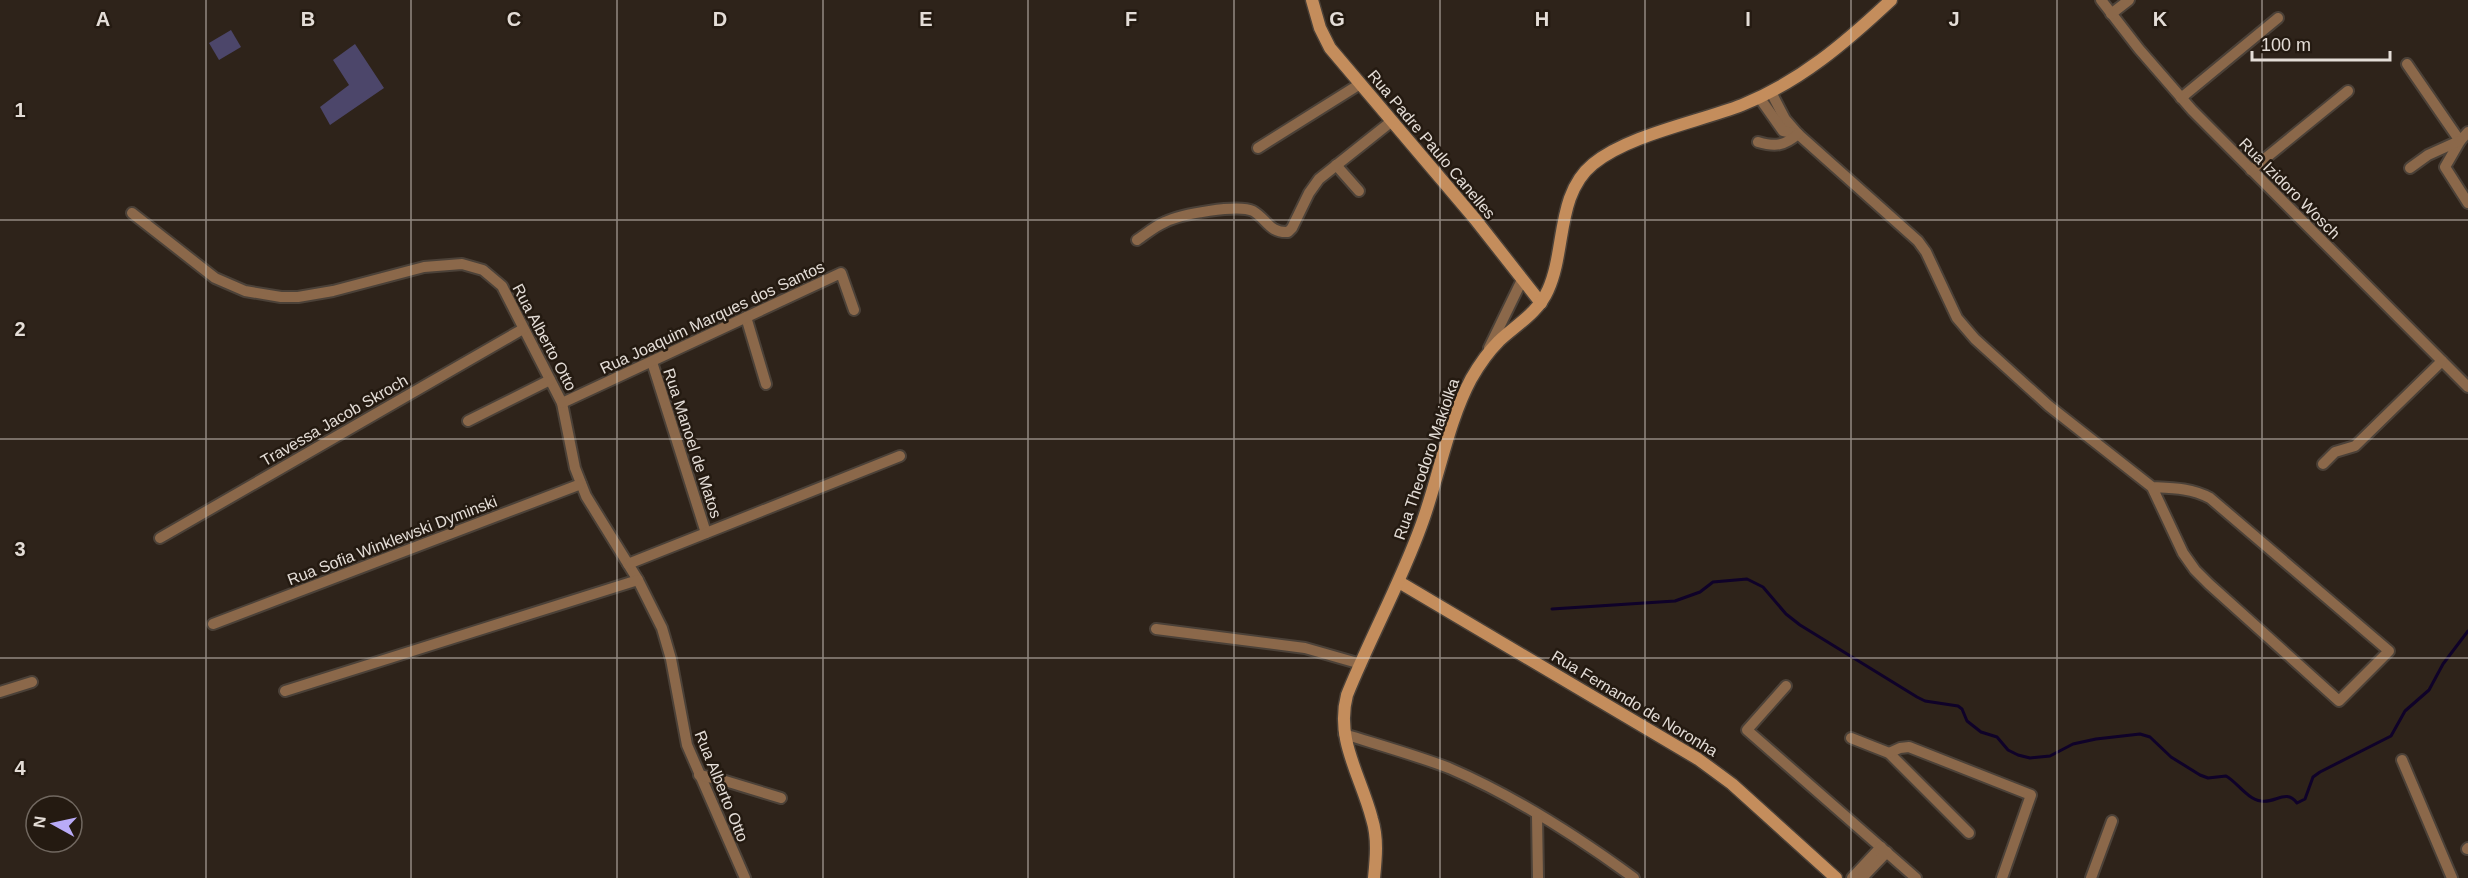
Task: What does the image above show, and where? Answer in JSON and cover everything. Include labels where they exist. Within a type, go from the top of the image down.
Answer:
[{"type":"main road","name":"Rua Padre Paulo Canelles","points":[[1312,0],[1320,28],[1330,48],[1475,219],[1541,303]]},
{"type":"main road","name":"Rua Theodoro Makiolka","points":[[1374,878],[1376,842],[1373,820],[1344,734],[1344,705],[1399,582],[1422,524],[1462,398],[1483,359],[1500,340],[1541,303],[1547,293],[1555,270],[1568,203],[1577,183],[1590,166],[1617,148],[1765,95],[1797,78],[1830,55],[1892,0]]},
{"type":"main road","name":"Rua Fernando de Noronha","points":[[1399,582],[1698,759],[1732,784],[1836,878]]},
{"type":"street","name":"Rua Izidoro Wosch","points":[[2101,0],[2181,98],[2468,387]]},
{"type":"street","points":[[2111,14],[2129,0]]},
{"type":"street","points":[[2181,98],[2278,18]]},
{"type":"street","points":[[2407,64],[2460,141]]},
{"type":"street","points":[[1258,148],[1360,84]]},
{"type":"street","points":[[2251,170],[2348,91]]},
{"type":"street","points":[[1765,95],[1783,131],[1798,135],[1918,241],[1950,305],[1966,330],[2049,406],[2152,487],[2176,539],[2195,570],[2339,701],[2388,651],[2210,498],[2197,491],[2184,488],[2152,487]]},
{"type":"street","points":[[1137,240],[1160,224],[1174,218],[1234,209],[1251,210],[1276,231],[1288,232],[1296,222],[1314,185],[1392,121]]},
{"type":"street","points":[[2468,132],[2445,167],[2468,203]]},
{"type":"street","points":[[1758,142],[1784,145],[1798,135]]},
{"type":"street","points":[[2410,168],[2428,154],[2460,141]]},
{"type":"street","points":[[1336,165],[1359,191]]},
{"type":"street","name":"Rua Alberto Otto","points":[[132,213],[215,278],[229,286],[261,295],[307,296],[438,264],[473,266],[493,277],[502,286],[562,403],[572,455],[581,484],[593,509],[638,580],[656,614],[667,643],[683,732],[699,775],[745,878]]},
{"type":"street","name":"Rua Joaquim Marques dos Santos","points":[[562,403],[841,273],[854,310]]},
{"type":"street","points":[[1483,359],[1522,280]]},
{"type":"street","points":[[746,317],[766,384]]},
{"type":"street","name":"Travessa Jacob Skroch","points":[[160,538],[523,329]]},
{"type":"street","points":[[2323,464],[2335,452],[2355,446],[2442,361]]},
{"type":"street","name":"Rua Manoel de Matos","points":[[652,362],[706,533]]},
{"type":"street","points":[[468,421],[550,380]]},
{"type":"street","points":[[628,564],[900,456]]},
{"type":"street","name":"Rua Sofia Winklewski Dyminski","points":[[213,624],[581,484]]},
{"type":"street","points":[[285,691],[638,580]]},
{"type":"street","points":[[1156,629],[1305,648],[1361,664]]},
{"type":"street","points":[[0,692],[32,682]]},
{"type":"street","points":[[1786,686],[1747,730],[1916,878]]},
{"type":"street","points":[[1344,734],[1449,768],[1537,815],[1634,878]]},
{"type":"street","points":[[1851,738],[1889,753],[1969,833]]},
{"type":"street","points":[[1889,753],[1909,747],[2031,795],[2002,878]]},
{"type":"street","points":[[2402,760],[2452,878]]},
{"type":"street","points":[[699,775],[781,798]]},
{"type":"street","points":[[1537,815],[1538,878]]},
{"type":"street","points":[[2091,878],[2112,821]]},
{"type":"street","points":[[1852,878],[1884,850]]},
{"type":"street","points":[[1862,878],[1884,850]]},
{"type":"shaded area","points":[[231,30],[241,47],[219,60],[209,43]]},
{"type":"shaded area","points":[[355,44],[384,88],[330,125],[320,107],[349,85],[333,60]]},
{"type":"waterway","points":[[1552,609],[1675,601],[1700,592],[1713,582],[1747,579],[1763,587],[1786,614],[1800,625],[1917,697],[1925,701],[1958,706],[1962,709],[1967,721],[1981,732],[1997,737],[2008,750],[2018,755],[2030,758],[2050,756],[2073,744],[2140,734],[2150,737],[2171,757],[2200,775],[2208,778],[2226,776],[2256,800],[2266,801],[2289,797],[2297,803],[2305,799],[2313,777],[2320,772],[2391,736],[2405,711],[2429,690],[2443,664],[2468,631]]}]
